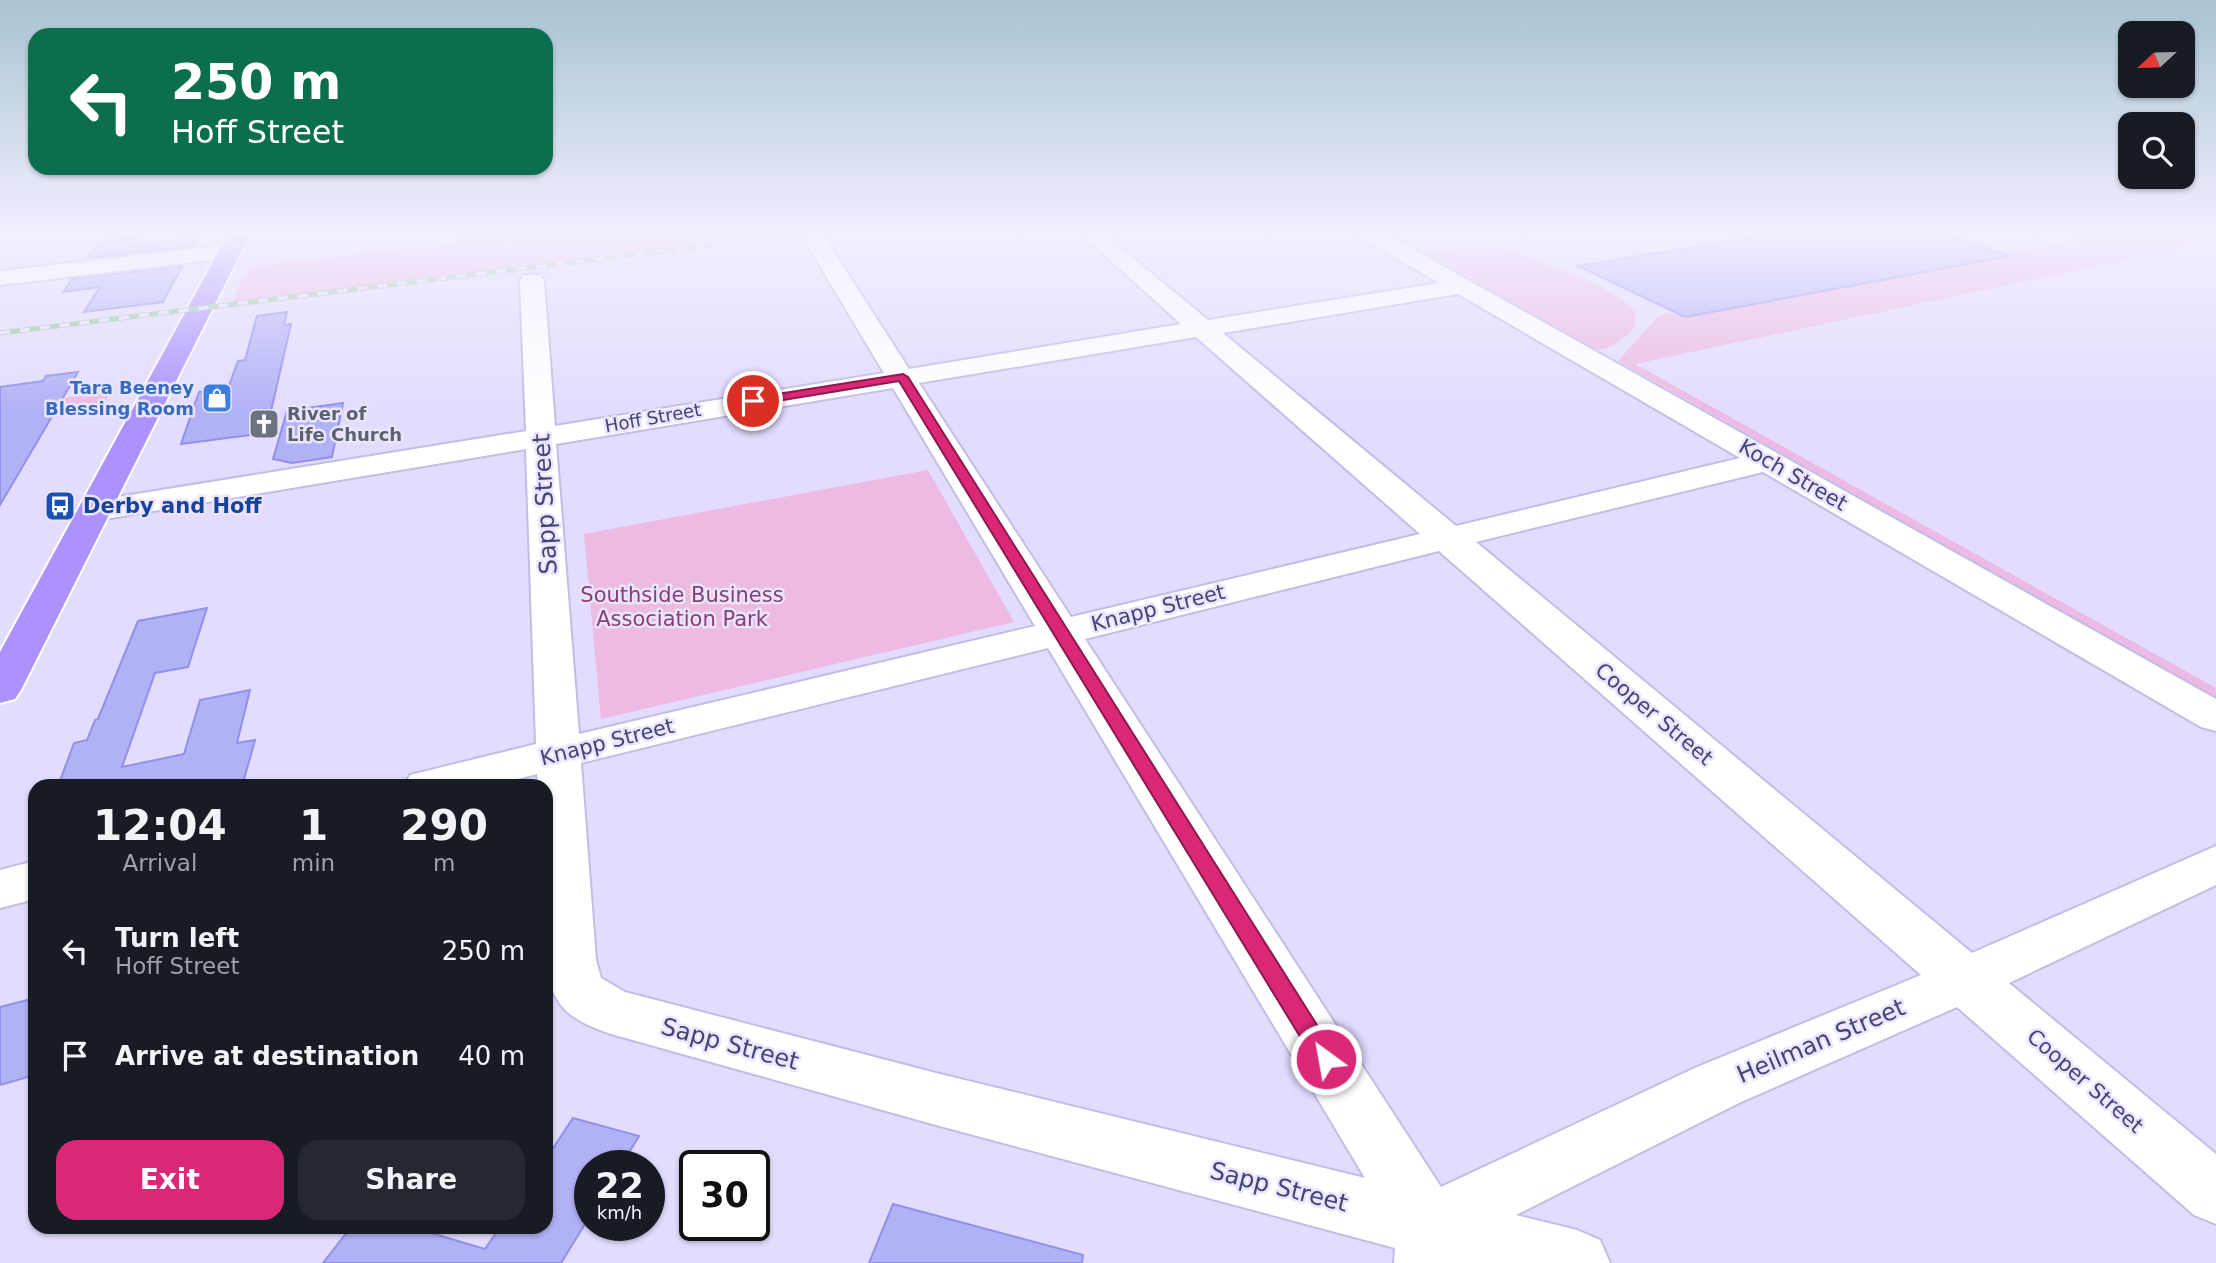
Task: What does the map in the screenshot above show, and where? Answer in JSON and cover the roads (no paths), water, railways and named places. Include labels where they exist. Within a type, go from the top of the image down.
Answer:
[{"type":"main road","points":[[0,690],[208,293]]},
{"type":"street","name":"Sapp Street","points":[[534,293],[561,754],[570,960],[578,991],[611,1011],[949,1103],[1428,1244],[1577,1263]]},
{"type":"street","points":[[849,293],[1061,632],[1428,1244]]},
{"type":"street","name":"Cooper Street","points":[[1160,293],[2216,1194]]},
{"type":"street","name":"Hoff Street","points":[[93,511],[1420,293]]},
{"type":"street","name":"Koch Street","points":[[1474,293],[2216,717]]},
{"type":"street","name":"Knapp Street","points":[[456,779],[1768,461]]},
{"type":"street","name":"Heilman Street","points":[[1428,1244],[1718,1085],[1967,979],[2216,864]]},
{"type":"street","points":[[0,889],[28,882]]},
{"type":"railway","points":[[0,333],[324,293]]},
{"type":"place","name":"Tara Beeney Blessing Room","points":[[217,398]]},
{"type":"place","name":"River of Life Church","points":[[264,424]]},
{"type":"place","name":"Derby and Hoff","points":[[60,506]]},
{"type":"park label","name":"Southside Business Association Park","points":[[682,607]]}]
